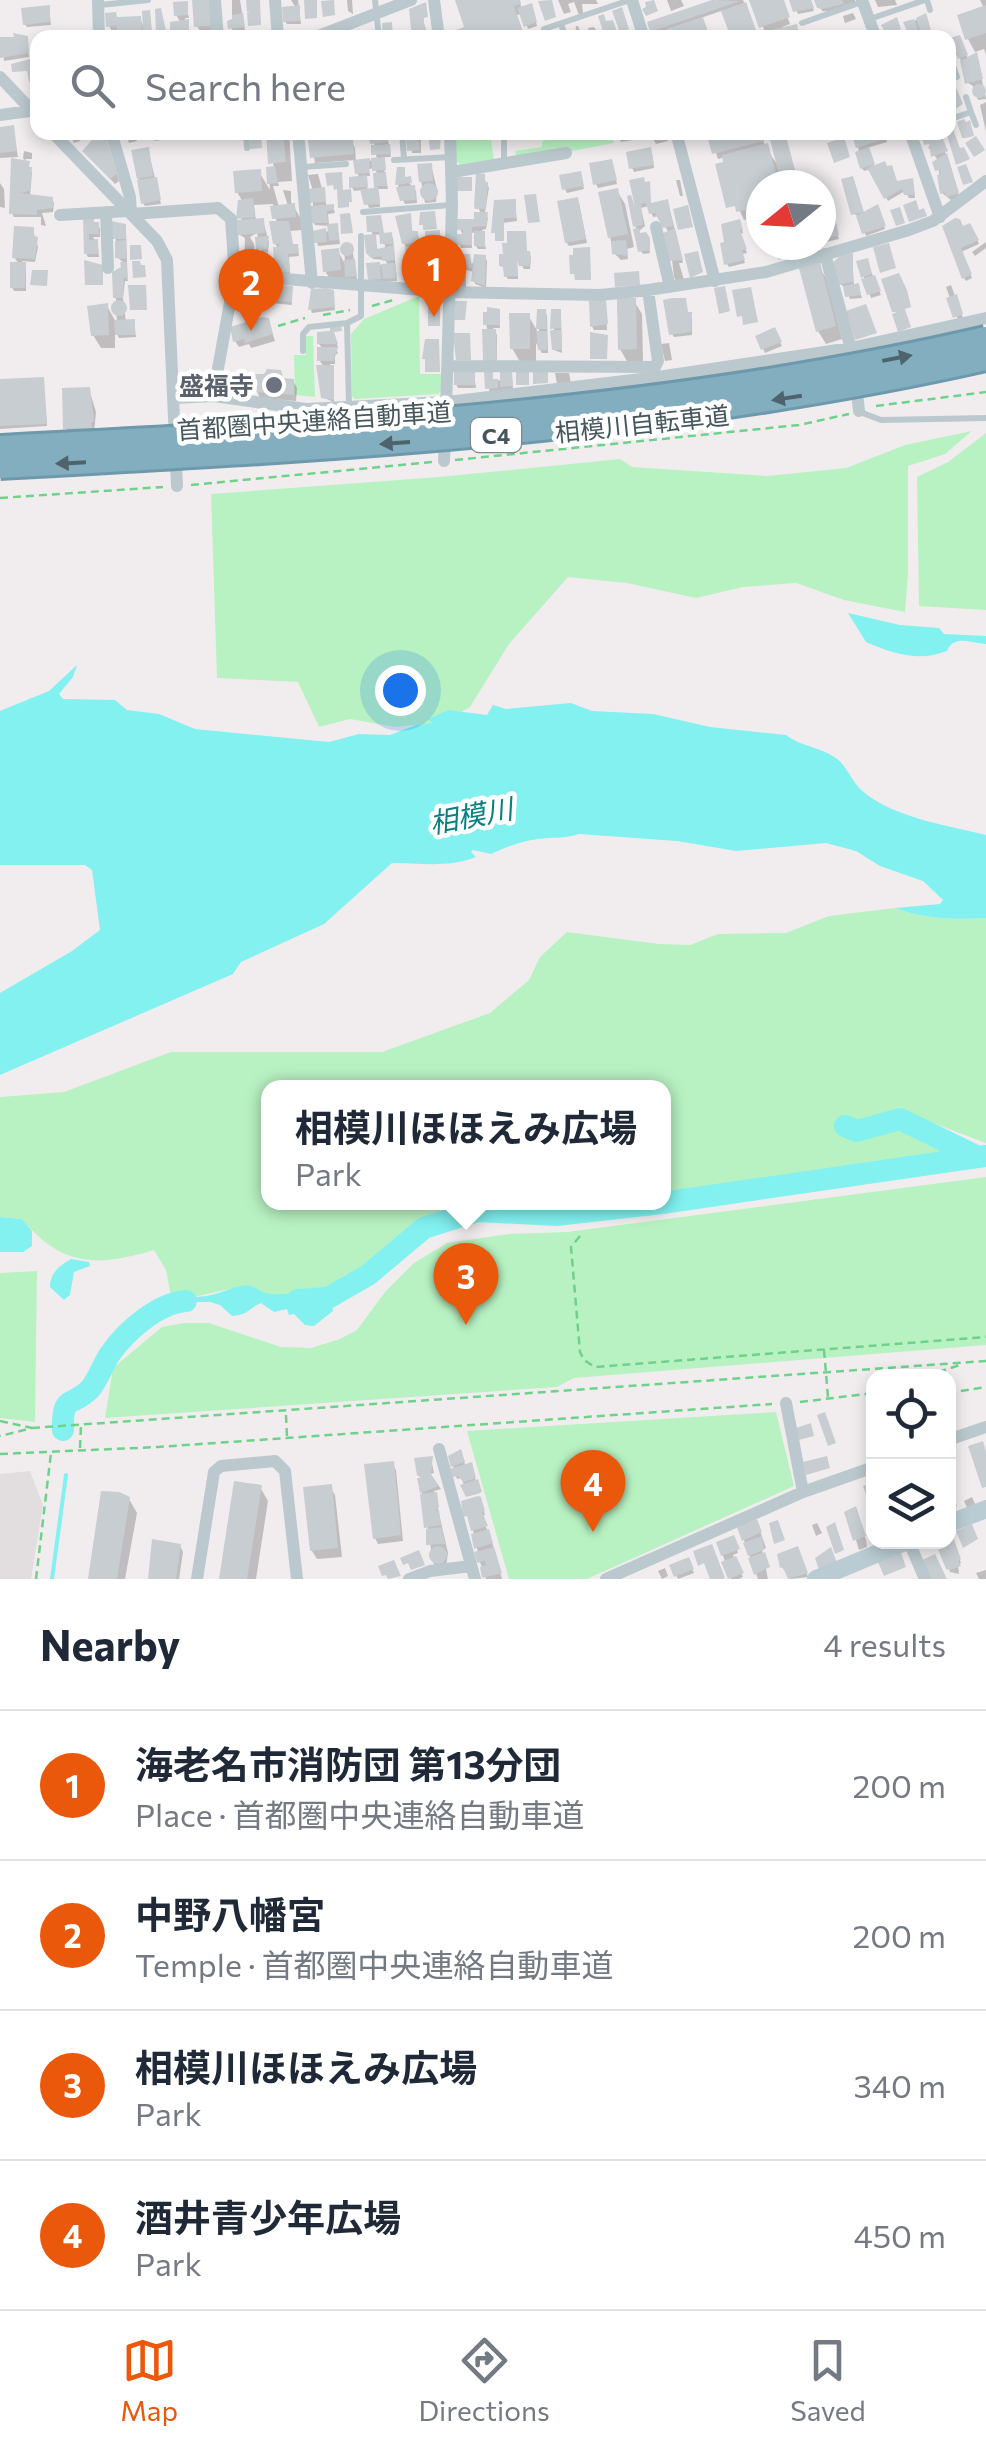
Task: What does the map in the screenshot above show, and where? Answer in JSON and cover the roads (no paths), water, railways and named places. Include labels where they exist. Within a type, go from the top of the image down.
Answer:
[{"type":"highway","name":"首都圏中央連絡自動車道","points":[[0,447],[319,428],[606,403],[819,373],[986,338]]},
{"type":"highway","name":"首都圏中央連絡自動車道","points":[[0,467],[318,449],[609,423],[822,392],[986,358]]},
{"type":"street","points":[[216,0],[218,30]]},
{"type":"street","points":[[275,0],[277,30]]},
{"type":"street","points":[[329,30],[376,7],[411,0]]},
{"type":"street","points":[[434,0],[438,30]]},
{"type":"street","points":[[633,0],[642,30]]},
{"type":"street","points":[[863,1],[873,30]]},
{"type":"street","points":[[98,2],[100,30]]},
{"type":"street","points":[[0,77],[30,108]]},
{"type":"street","points":[[0,116],[30,113]]},
{"type":"street","points":[[60,140],[157,241],[167,260],[177,486]]},
{"type":"street","points":[[113,140],[130,198],[130,212]]},
{"type":"street","points":[[299,140],[312,282]]},
{"type":"street","points":[[444,461],[449,366],[451,140]]},
{"type":"street","points":[[678,140],[715,281]]},
{"type":"street","points":[[912,140],[940,217]]},
{"type":"street","points":[[452,172],[566,153]]},
{"type":"street","points":[[836,251],[940,217],[986,181]]},
{"type":"street","points":[[60,215],[218,208],[226,212],[234,226],[235,275],[213,396]]},
{"type":"street","points":[[106,212],[108,268]]},
{"type":"street","points":[[656,227],[670,287]]},
{"type":"street","points":[[235,275],[448,292],[600,294],[715,281],[806,260]]},
{"type":"street","points":[[828,260],[851,348],[859,411]]},
{"type":"street","points":[[449,366],[655,367],[658,362],[648,290]]},
{"type":"street","points":[[175,398],[213,396],[306,409],[447,402],[658,377],[851,348],[986,318]]},
{"type":"street","points":[[786,1402],[803,1492]]},
{"type":"street","points":[[956,1437],[986,1427]]},
{"type":"street","points":[[408,1579],[430,1572],[473,1572],[439,1449]]},
{"type":"street","points":[[196,1579],[214,1472],[221,1466],[275,1461],[285,1471],[297,1579]]},
{"type":"street","points":[[606,1579],[803,1492],[866,1470]]},
{"type":"street","points":[[956,1521],[986,1509]]},
{"type":"street","points":[[816,1579],[890,1549]]},
{"type":"street","points":[[910,1549],[925,1579]]},
{"type":"lane","points":[[98,2],[148,0]]},
{"type":"lane","points":[[544,30],[633,0]]},
{"type":"lane","points":[[869,19],[926,0],[930,10]]},
{"type":"lane","points":[[802,24],[863,1]]},
{"type":"lane","points":[[561,24],[563,30]]},
{"type":"lane","points":[[966,97],[976,125]]},
{"type":"lane","points":[[956,117],[971,112]]},
{"type":"lane","points":[[247,140],[248,148]]},
{"type":"lane","points":[[403,140],[404,159]]},
{"type":"lane","points":[[504,140],[504,164]]},
{"type":"lane","points":[[394,160],[452,157]]},
{"type":"lane","points":[[301,167],[346,164]]},
{"type":"lane","points":[[363,212],[452,204]]},
{"type":"lane","points":[[303,350],[303,334],[309,327],[347,323],[361,316],[362,236]]},
{"type":"lane","points":[[347,323],[350,406]]},
{"type":"lane","points":[[859,411],[880,420],[986,418]]},
{"type":"water","points":[[848,613],[900,625],[939,628],[944,634],[986,636],[986,644],[958,641],[947,651],[926,656],[896,653],[866,642]]},
{"type":"water","name":"相模川","points":[[77,665],[59,694],[63,699],[115,700],[127,710],[159,714],[195,729],[329,742],[359,734],[390,735],[432,723],[428,719],[448,710],[487,715],[493,705],[506,709],[571,703],[592,711],[653,714],[710,727],[786,735],[836,758],[861,790],[893,810],[986,835],[986,918],[940,918],[895,908],[940,904],[943,900],[923,881],[880,866],[856,851],[826,843],[736,851],[677,841],[579,834],[532,840],[491,854],[473,850],[476,857],[455,863],[392,863],[324,924],[241,962],[233,974],[0,1075],[0,993],[100,930],[92,870],[85,865],[0,865],[0,711],[49,691]]},
{"type":"water","points":[[0,1217],[22,1219],[32,1231],[32,1246],[23,1252],[0,1252]]},
{"type":"water","points":[[71,1259],[89,1262],[90,1266],[74,1272],[70,1295],[64,1300],[50,1287],[50,1282],[56,1270]]},
{"type":"water","points":[[247,1285],[268,1294],[324,1297],[331,1300],[333,1311],[314,1326],[289,1315],[287,1309],[274,1312],[261,1303],[232,1316],[210,1302],[177,1302],[163,1313],[158,1309],[175,1300]]},
{"type":"waterway","points":[[845,1126],[857,1131],[900,1119],[978,1157]]},
{"type":"waterway","points":[[671,1202],[986,1156]]},
{"type":"waterway","points":[[298,1300],[328,1298],[368,1275],[424,1228],[477,1211],[556,1215],[600,1210]]},
{"type":"waterway","points":[[63,1430],[66,1406],[90,1389],[125,1336],[154,1313],[186,1301]]},
{"type":"waterway","points":[[52,1579],[66,1475]]},
{"type":"place","name":"海老名市消防団 第13分団","points":[[434,317]]},
{"type":"place","name":"中野八幡宮","points":[[251,331]]},
{"type":"place","name":"盛福寺","points":[[274,385]]},
{"type":"place","name":"相模川ほほえみ広場","points":[[466,1325]]},
{"type":"place","name":"酒井青少年広場","points":[[593,1532]]}]
